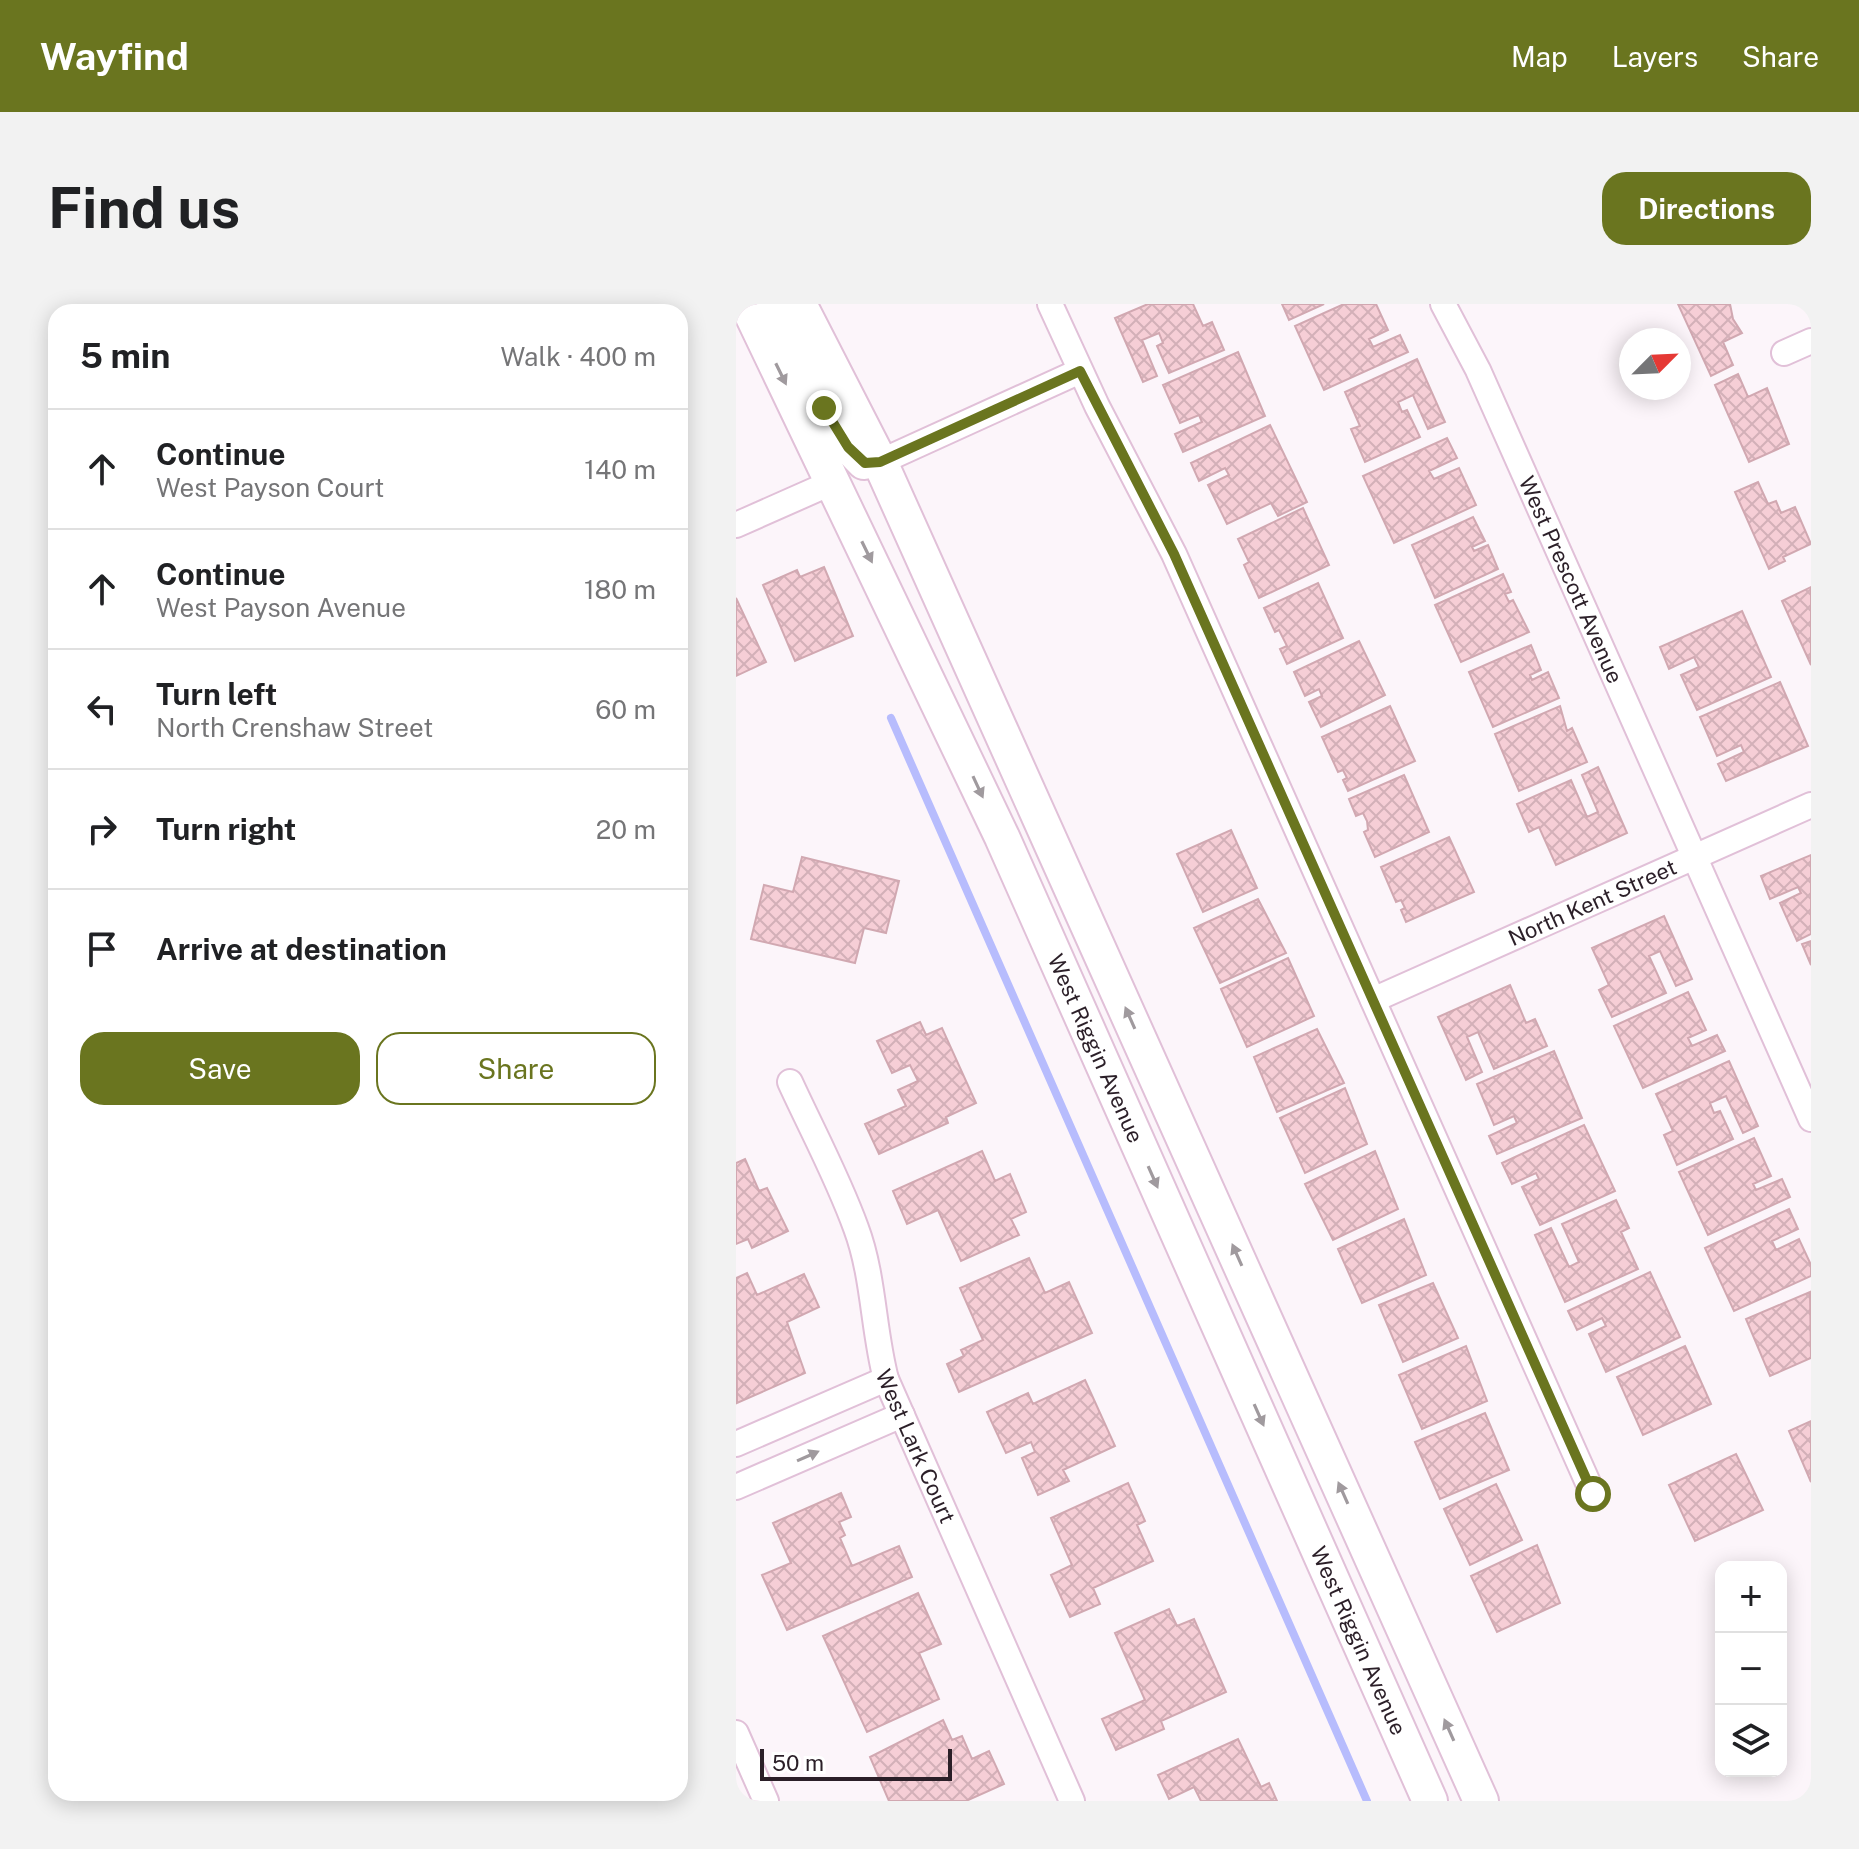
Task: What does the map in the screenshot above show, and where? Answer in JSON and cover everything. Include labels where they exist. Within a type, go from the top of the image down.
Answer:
[{"type":"main road","name":"West Riggin Avenue","points":[[747,304],[1002,837],[1430,1801]]},
{"type":"main road","points":[[774,304],[824,408],[848,447],[865,463],[880,462]]},
{"type":"main road","name":"West Riggin Avenue","points":[[799,304],[880,462],[1481,1801]]},
{"type":"main road","points":[[833,482],[856,489],[877,510],[990,748],[1024,781]]},
{"type":"street","points":[[1050,304],[1080,371],[1174,554],[1593,1494]]},
{"type":"street","name":"West Prescott Avenue","points":[[1443,304],[1478,370],[1811,1119]]},
{"type":"street","points":[[1784,353],[1811,341]]},
{"type":"street","points":[[880,462],[1080,371]]},
{"type":"street","points":[[736,525],[833,482]]},
{"type":"street","name":"North Kent Street","points":[[1373,1000],[1811,805]]},
{"type":"street","name":"West Lark Court","points":[[790,1082],[856,1228],[866,1264],[877,1344],[886,1379],[1072,1801]]},
{"type":"street","points":[[736,1444],[886,1379]]},
{"type":"street","points":[[736,1487],[902,1415]]},
{"type":"street","points":[[736,1733],[766,1801]]},
{"type":"building","points":[[1148,304],[1193,304],[1203,326],[1212,322],[1224,350],[1169,373],[1157,346],[1163,343],[1159,333],[1142,340],[1157,376],[1143,382],[1115,318]]},
{"type":"building","points":[[1282,304],[1324,304],[1289,320]]},
{"type":"building","points":[[1344,304],[1376,304],[1388,330],[1369,339],[1373,347],[1400,335],[1408,352],[1324,390],[1295,326]]},
{"type":"building","points":[[1678,304],[1730,304],[1733,319],[1742,333],[1723,342],[1733,365],[1711,376]]},
{"type":"building","points":[[1238,352],[1265,416],[1183,452],[1175,434],[1202,422],[1199,415],[1180,423],[1163,385]]},
{"type":"building","points":[[1417,359],[1445,422],[1428,429],[1413,395],[1398,402],[1402,412],[1407,410],[1420,437],[1365,462],[1351,429],[1360,426],[1345,392]]},
{"type":"building","points":[[1738,374],[1748,397],[1767,388],[1789,444],[1749,462],[1715,385]]},
{"type":"building","points":[[1270,425],[1307,502],[1278,516],[1271,503],[1227,524],[1208,485],[1229,475],[1225,468],[1199,481],[1191,463]]},
{"type":"building","points":[[1447,438],[1457,458],[1429,471],[1434,479],[1459,468],[1476,505],[1394,543],[1363,476]]},
{"type":"building","points":[[1758,482],[1768,504],[1776,501],[1781,513],[1795,507],[1811,544],[1783,557],[1785,561],[1769,569],[1735,492]]},
{"type":"building","points":[[1303,508],[1329,565],[1259,598],[1244,565],[1249,562],[1238,539]]},
{"type":"building","points":[[1473,517],[1485,541],[1472,547],[1474,551],[1488,545],[1498,569],[1435,598],[1412,545]]},
{"type":"building","points":[[824,567],[853,636],[795,661],[763,585],[797,570],[800,577]]},
{"type":"building","points":[[1503,574],[1511,592],[1505,594],[1509,602],[1513,600],[1529,632],[1461,662],[1435,605]]},
{"type":"building","points":[[1318,583],[1343,638],[1287,664],[1280,649],[1287,646],[1279,630],[1275,632],[1264,608]]},
{"type":"building","points":[[1811,587],[1811,665],[1782,601]]},
{"type":"building","points":[[736,598],[766,662],[736,676]]},
{"type":"building","points":[[1742,611],[1771,677],[1697,710],[1681,675],[1699,667],[1694,657],[1669,669],[1660,647]]},
{"type":"building","points":[[1359,641],[1385,695],[1321,727],[1309,702],[1322,696],[1319,689],[1305,696],[1294,672]]},
{"type":"building","points":[[1531,645],[1541,670],[1530,675],[1532,680],[1548,672],[1559,698],[1493,727],[1469,672]]},
{"type":"building","points":[[1780,682],[1808,746],[1726,781],[1718,764],[1744,752],[1741,745],[1717,756],[1700,717]]},
{"type":"building","points":[[1390,706],[1415,761],[1348,791],[1343,780],[1347,778],[1343,770],[1338,772],[1322,737]]},
{"type":"building","points":[[1560,706],[1567,731],[1572,728],[1587,762],[1519,791],[1495,734]]},
{"type":"building","points":[[1598,767],[1627,833],[1556,865],[1539,827],[1529,832],[1517,804],[1571,780],[1587,817],[1598,812],[1582,775]]},
{"type":"building","points":[[1404,775],[1429,832],[1375,857],[1364,832],[1368,830],[1367,821],[1363,813],[1356,816],[1349,799]]},
{"type":"building","points":[[1231,830],[1257,888],[1203,912],[1177,854]]},
{"type":"building","points":[[1449,837],[1474,892],[1406,922],[1401,910],[1405,908],[1401,900],[1396,902],[1381,867]]},
{"type":"building","points":[[1811,855],[1811,934],[1797,941],[1780,903],[1801,893],[1798,887],[1770,899],[1761,876]]},
{"type":"building","points":[[802,857],[899,881],[886,933],[864,928],[855,963],[751,939],[764,885],[793,892]]},
{"type":"building","points":[[1258,899],[1286,953],[1220,983],[1194,928]]},
{"type":"building","points":[[1664,916],[1692,979],[1676,986],[1660,951],[1649,956],[1666,993],[1612,1017],[1599,990],[1609,985],[1592,948]]},
{"type":"building","points":[[1811,941],[1811,965],[1802,944]]},
{"type":"building","points":[[1288,958],[1314,1016],[1247,1047],[1221,989]]},
{"type":"building","points":[[1510,985],[1526,1023],[1535,1019],[1547,1046],[1494,1069],[1478,1032],[1467,1037],[1482,1072],[1466,1080],[1438,1017]]},
{"type":"building","points":[[1688,992],[1706,1030],[1688,1038],[1692,1046],[1717,1035],[1725,1051],[1643,1088],[1614,1026]]},
{"type":"building","points":[[920,1022],[926,1035],[942,1028],[976,1103],[946,1117],[948,1123],[879,1154],[865,1124],[906,1106],[898,1090],[918,1081],[910,1065],[892,1073],[877,1041]]},
{"type":"building","points":[[1317,1029],[1344,1083],[1277,1112],[1254,1057]]},
{"type":"building","points":[[1554,1051],[1582,1118],[1497,1154],[1489,1136],[1517,1123],[1514,1116],[1494,1125],[1477,1084]]},
{"type":"building","points":[[1729,1061],[1758,1126],[1743,1133],[1726,1096],[1710,1103],[1714,1113],[1720,1111],[1733,1139],[1677,1165],[1664,1135],[1673,1131],[1656,1094]]},
{"type":"building","points":[[1345,1088],[1367,1144],[1305,1173],[1280,1118]]},
{"type":"building","points":[[1584,1125],[1615,1191],[1540,1225],[1522,1187],[1539,1179],[1536,1173],[1512,1184],[1502,1163]]},
{"type":"building","points":[[1754,1138],[1771,1176],[1753,1184],[1756,1190],[1782,1179],[1790,1197],[1708,1235],[1679,1172]]},
{"type":"building","points":[[982,1151],[995,1181],[1010,1174],[1026,1212],[1011,1219],[1019,1235],[961,1261],[938,1210],[907,1224],[893,1191]]},
{"type":"building","points":[[1375,1151],[1398,1209],[1333,1240],[1305,1184]]},
{"type":"building","points":[[745,1159],[759,1191],[767,1188],[788,1231],[752,1248],[748,1239],[736,1244],[736,1163]]},
{"type":"building","points":[[1616,1200],[1629,1228],[1621,1232],[1638,1269],[1565,1302],[1535,1235],[1551,1228],[1569,1267],[1579,1262],[1562,1224]]},
{"type":"building","points":[[1789,1209],[1798,1229],[1772,1241],[1776,1250],[1799,1239],[1811,1265],[1811,1276],[1734,1311],[1705,1248]]},
{"type":"building","points":[[1404,1219],[1426,1275],[1362,1303],[1338,1249]]},
{"type":"building","points":[[1029,1258],[1045,1293],[1069,1282],[1092,1333],[959,1392],[947,1364],[964,1356],[961,1350],[983,1340],[960,1288]]},
{"type":"building","points":[[1650,1272],[1680,1337],[1606,1372],[1589,1334],[1606,1326],[1602,1318],[1577,1330],[1568,1311]]},
{"type":"building","points":[[747,1273],[757,1295],[804,1274],[819,1307],[787,1322],[805,1373],[737,1403],[736,1278]]},
{"type":"building","points":[[1433,1283],[1458,1338],[1403,1362],[1379,1305]]},
{"type":"building","points":[[1810,1292],[1811,1358],[1770,1376],[1746,1319]]},
{"type":"building","points":[[1466,1346],[1487,1401],[1422,1429],[1399,1375]]},
{"type":"building","points":[[1685,1346],[1711,1404],[1643,1435],[1617,1377]]},
{"type":"building","points":[[1085,1380],[1115,1446],[1063,1470],[1069,1481],[1038,1495],[1022,1458],[1035,1452],[1031,1442],[1006,1453],[987,1412],[1028,1393],[1033,1404]]},
{"type":"building","points":[[1485,1413],[1509,1470],[1440,1499],[1415,1442]]},
{"type":"building","points":[[1811,1421],[1811,1482],[1789,1431]]},
{"type":"building","points":[[1736,1454],[1763,1510],[1695,1541],[1669,1485]]},
{"type":"building","points":[[1128,1483],[1145,1521],[1137,1525],[1153,1561],[1093,1588],[1100,1604],[1070,1617],[1051,1575],[1072,1565],[1051,1518]]},
{"type":"building","points":[[1496,1484],[1522,1540],[1470,1565],[1444,1509]]},
{"type":"building","points":[[841,1493],[851,1517],[839,1522],[845,1535],[840,1538],[852,1566],[899,1546],[912,1577],[787,1630],[762,1575],[791,1563],[773,1523]]},
{"type":"building","points":[[1537,1545],[1560,1603],[1497,1632],[1471,1576]]},
{"type":"building","points":[[918,1593],[941,1644],[919,1653],[939,1699],[867,1732],[823,1636]]},
{"type":"building","points":[[1169,1609],[1177,1626],[1194,1619],[1226,1692],[1161,1721],[1164,1729],[1116,1750],[1102,1719],[1145,1700],[1115,1633]]},
{"type":"building","points":[[943,1720],[952,1740],[962,1736],[972,1759],[989,1751],[1004,1784],[966,1801],[889,1801],[870,1757]]},
{"type":"building","points":[[1238,1739],[1261,1787],[1269,1783],[1277,1801],[1201,1801],[1194,1787],[1169,1799],[1158,1775]]},
{"type":"waterway","points":[[891,718],[1367,1801]]},
{"type":"route","points":[[824,408],[848,447],[865,463],[880,462],[1080,371],[1148,498],[1174,554],[1593,1494]]}]
